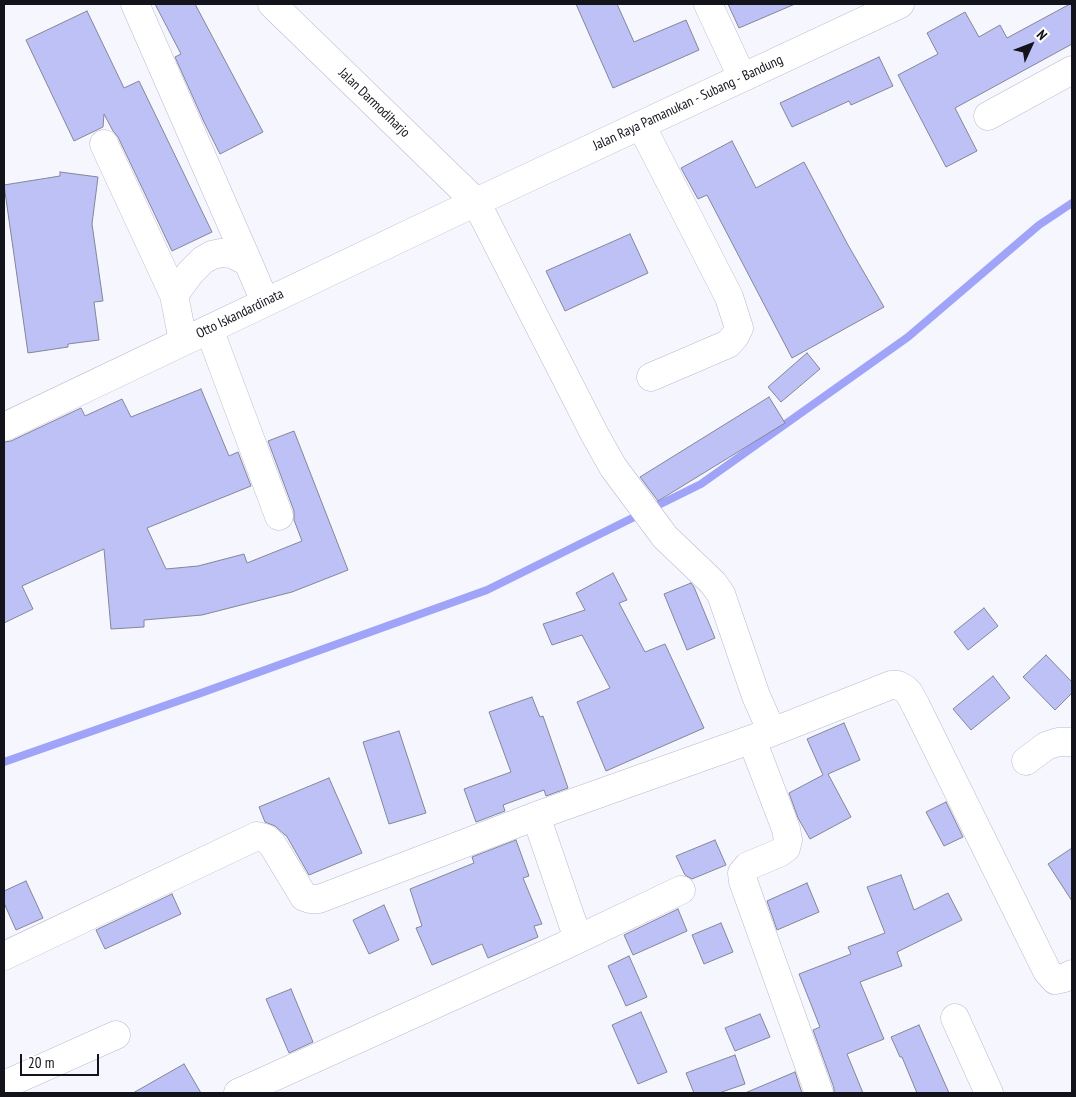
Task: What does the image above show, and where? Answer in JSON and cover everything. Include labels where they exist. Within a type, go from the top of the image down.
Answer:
[{"type":"street","points":[[135,4],[265,302]]},
{"type":"street","name":"Jalan Darmodiharjo","points":[[272,4],[476,202],[595,436],[613,467],[665,537],[713,583],[721,594],[756,696],[762,736],[788,840],[786,848],[779,854],[748,866],[742,872],[743,881],[747,898],[819,1093]]},
{"type":"street","points":[[708,4],[742,77]]},
{"type":"street","name":"Jalan Raya Pamanukan - Subang - Bandung","points":[[476,202],[900,4]]},
{"type":"street","points":[[988,116],[1072,70]]},
{"type":"street","points":[[641,125],[729,297],[739,328],[728,344],[651,377]]},
{"type":"street","points":[[104,144],[174,295],[184,341]]},
{"type":"street","name":"Otto Iskandardinata","points":[[4,427],[476,202]]},
{"type":"street","points":[[174,295],[190,273],[203,260],[212,255],[221,253],[232,254],[248,262]]},
{"type":"street","points":[[209,329],[279,516]]},
{"type":"street","points":[[4,956],[257,836],[265,838],[272,844],[304,897],[310,900],[319,899],[536,816],[762,736],[890,685],[898,685],[909,693],[916,706],[1047,971],[1055,980],[1072,974]]},
{"type":"street","points":[[1026,761],[1046,746],[1058,742],[1072,742]]},
{"type":"street","points":[[536,816],[578,939]]},
{"type":"street","points":[[238,1093],[578,939],[681,890]]},
{"type":"street","points":[[955,1018],[988,1093]]},
{"type":"street","points":[[4,1085],[116,1035]]},
{"type":"building","points":[[155,4],[195,4],[263,132],[220,154],[175,57],[181,54]]},
{"type":"building","points":[[576,4],[617,4],[634,42],[686,20],[699,50],[613,88]]},
{"type":"building","points":[[728,4],[795,4],[739,28]]},
{"type":"building","points":[[1072,4],[1072,44],[955,108],[977,151],[946,167],[898,75],[938,54],[927,33],[965,12],[979,37],[1000,25],[1007,38]]},
{"type":"building","points":[[87,11],[124,88],[139,81],[212,232],[172,251],[118,137],[104,114],[103,127],[74,141],[26,40]]},
{"type":"building","points":[[879,57],[893,86],[851,105],[849,101],[792,127],[780,103]]},
{"type":"building","points":[[732,141],[756,188],[804,162],[848,245],[884,307],[792,358],[707,195],[698,199],[681,168]]},
{"type":"building","points":[[60,172],[98,177],[92,224],[103,301],[94,302],[99,340],[68,344],[68,347],[28,353],[4,185],[60,176]]},
{"type":"building","points":[[630,234],[648,273],[565,311],[546,271]]},
{"type":"building","points":[[807,353],[820,369],[781,402],[768,387]]},
{"type":"building","points":[[201,389],[229,456],[238,452],[251,486],[147,528],[166,569],[198,566],[244,554],[247,563],[302,541],[294,520],[294,511],[268,441],[294,431],[348,570],[292,592],[202,615],[144,620],[144,627],[111,629],[104,549],[22,586],[33,609],[4,623],[4,442],[11,441],[81,408],[85,416],[122,399],[131,417]]},
{"type":"building","points":[[769,397],[785,423],[658,501],[640,477]]},
{"type":"building","points":[[613,573],[627,600],[619,603],[645,652],[665,644],[704,728],[606,771],[577,702],[610,688],[582,635],[552,645],[543,624],[585,610],[576,593]]},
{"type":"building","points":[[691,583],[715,638],[687,650],[664,594]]},
{"type":"building","points":[[984,608],[998,626],[968,650],[954,632]]},
{"type":"building","points":[[1046,655],[1072,682],[1072,693],[1055,710],[1023,677]]},
{"type":"building","points":[[993,676],[1010,698],[971,730],[953,709]]},
{"type":"building","points":[[532,697],[540,717],[543,716],[568,788],[546,796],[544,790],[503,805],[505,811],[476,822],[464,789],[511,772],[489,712]]},
{"type":"building","points":[[844,723],[860,760],[828,774],[851,817],[810,839],[798,818],[789,793],[823,775],[807,739]]},
{"type":"building","points":[[399,731],[426,813],[389,824],[363,742]]},
{"type":"building","points":[[329,778],[362,853],[309,875],[286,835],[275,826],[265,822],[259,807]]},
{"type":"building","points":[[946,802],[963,837],[944,846],[926,812]]},
{"type":"building","points":[[516,840],[529,876],[523,878],[542,924],[534,926],[538,937],[488,958],[482,944],[432,965],[416,928],[422,926],[410,889],[474,863],[472,857]]},
{"type":"building","points":[[715,840],[726,865],[692,879],[685,875],[676,856]]},
{"type":"building","points":[[1072,848],[1072,901],[1048,864]]},
{"type":"building","points":[[901,875],[914,910],[948,893],[962,920],[897,952],[902,966],[860,982],[884,1039],[847,1054],[863,1093],[834,1093],[834,1088],[813,1030],[820,1027],[799,974],[851,954],[848,947],[885,933],[867,887]]},
{"type":"building","points":[[26,881],[43,918],[16,930],[4,903],[4,891]]},
{"type":"building","points":[[807,883],[819,912],[777,930],[767,901]]},
{"type":"building","points":[[172,894],[181,914],[105,949],[96,930]]},
{"type":"building","points":[[384,905],[399,940],[369,954],[353,920]]},
{"type":"building","points":[[678,909],[687,931],[633,955],[624,935]]},
{"type":"building","points":[[721,923],[733,952],[704,964],[692,935]]},
{"type":"building","points":[[629,956],[647,997],[626,1006],[608,966]]},
{"type":"building","points":[[291,989],[313,1042],[289,1053],[266,999]]},
{"type":"building","points":[[641,1012],[667,1072],[638,1084],[612,1025]]},
{"type":"building","points":[[760,1014],[770,1037],[735,1051],[725,1028]]},
{"type":"building","points":[[919,1025],[949,1093],[917,1093],[902,1057],[900,1057],[891,1037]]},
{"type":"building","points":[[735,1055],[745,1084],[719,1093],[694,1093],[686,1073]]},
{"type":"building","points":[[184,1064],[201,1093],[133,1093]]},
{"type":"building","points":[[795,1072],[802,1093],[745,1093]]},
{"type":"waterway","points":[[4,762],[487,590],[701,484],[908,337],[1039,225],[1072,203]]}]
